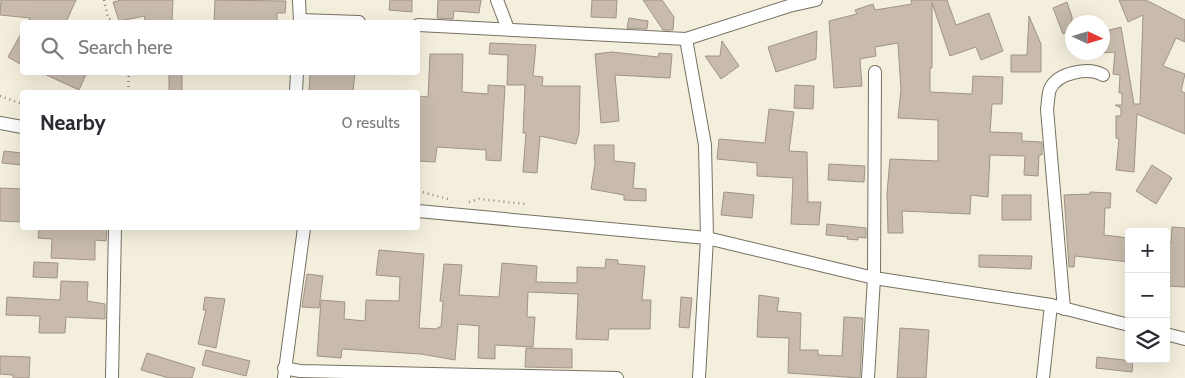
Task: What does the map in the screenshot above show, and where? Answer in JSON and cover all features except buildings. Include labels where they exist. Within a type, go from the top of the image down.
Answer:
[{"type":"street","points":[[299,0],[300,20]]},
{"type":"street","points":[[497,0],[508,29]]},
{"type":"street","points":[[420,25],[686,39],[789,6],[816,0]]},
{"type":"street","points":[[686,39],[705,145],[707,238],[699,378]]},
{"type":"street","points":[[1064,309],[1047,109],[1050,89],[1058,80],[1072,74],[1095,71],[1103,75]]},
{"type":"street","points":[[868,378],[874,278],[875,72]]},
{"type":"street","points":[[296,90],[297,75]]},
{"type":"street","points":[[0,123],[20,127]]},
{"type":"street","points":[[420,211],[707,238],[874,278],[1051,305],[1125,324]]},
{"type":"street","points":[[112,378],[115,230]]},
{"type":"street","points":[[304,230],[284,373],[300,370],[617,378]]},
{"type":"street","points":[[1043,378],[1051,305]]},
{"type":"street","points":[[1170,335],[1185,339]]},
{"type":"path","points":[[104,0],[108,18],[111,20]]},
{"type":"path","points":[[128,90],[129,75]]},
{"type":"path","points":[[0,96],[20,103]]},
{"type":"path","points":[[420,192],[457,202]]},
{"type":"path","points":[[464,204],[479,199],[526,204]]}]
